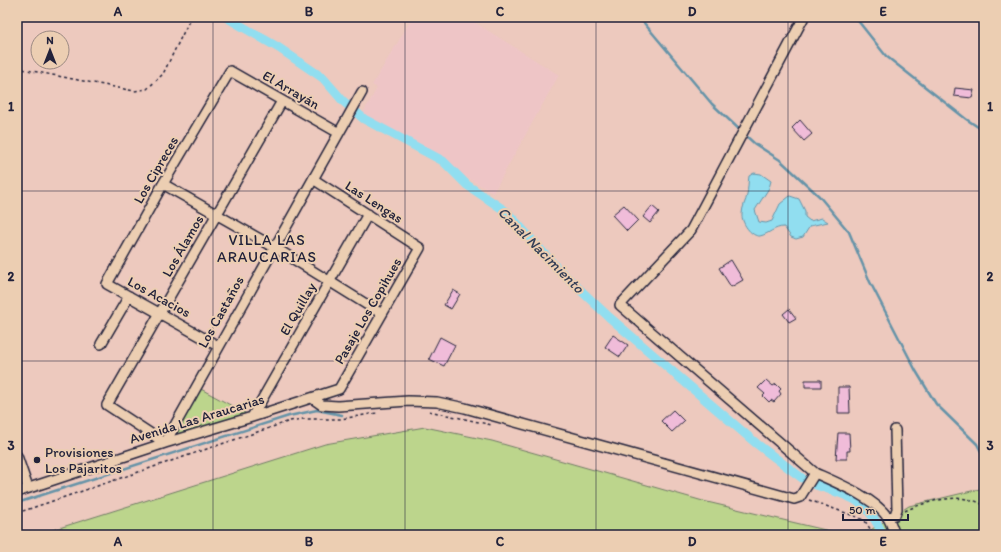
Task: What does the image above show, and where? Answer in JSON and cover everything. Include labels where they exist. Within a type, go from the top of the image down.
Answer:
[{"type":"street","points":[[804,17],[691,230],[620,305],[814,473],[853,490],[891,516],[895,535]]},
{"type":"street","name":"El Arrayán","points":[[230,71],[339,133]]},
{"type":"street","name":"Los Cipreces","points":[[107,284],[163,184],[230,71]]},
{"type":"street","name":"Los Castaños","points":[[165,443],[218,346],[362,92]]},
{"type":"street","name":"Los Álamos","points":[[165,443],[107,405],[282,101]]},
{"type":"street","name":"Las Lengas","points":[[313,179],[420,248]]},
{"type":"street","points":[[163,184],[274,247],[382,314]]},
{"type":"street","name":"El Quillay","points":[[252,417],[368,214]]},
{"type":"street","name":"Pasaje Los Copihues","points":[[339,389],[420,248]]},
{"type":"street","name":"Los Acacios","points":[[107,284],[218,346]]},
{"type":"street","points":[[101,344],[128,296]]},
{"type":"street","name":"Avenida Las Araucarias","points":[[17,492],[165,443],[339,389]]},
{"type":"street","points":[[312,398],[322,405],[338,406],[408,401],[437,402],[465,408],[794,499],[800,497],[814,473]]},
{"type":"street","points":[[891,516],[897,509],[895,430]]},
{"type":"street","points":[[17,456],[28,488]]},
{"type":"path","points":[[17,68],[134,90],[147,89],[163,74],[191,17]]},
{"type":"path","points":[[422,410],[498,427]]},
{"type":"path","points":[[17,513],[290,421],[303,419],[342,419],[381,412]]},
{"type":"path","points":[[800,497],[865,521],[874,535]]},
{"type":"path","points":[[891,516],[913,507],[944,499],[959,498],[973,500],[984,505]]},
{"type":"shaded area","points":[[413,17],[466,17],[559,75],[493,193],[362,115],[377,88],[372,85]]},
{"type":"green space","points":[[199,388],[247,414],[172,437]]},
{"type":"green space","points":[[425,427],[492,441],[703,501],[838,533],[869,531],[909,506],[984,488],[984,535],[37,535],[325,444]]},
{"type":"water","points":[[754,173],[761,174],[771,181],[769,188],[755,210],[759,222],[766,223],[772,221],[780,204],[790,196],[799,199],[805,211],[805,217],[810,221],[822,218],[828,222],[810,226],[803,237],[796,239],[791,237],[784,227],[777,228],[760,236],[753,234],[745,225],[742,214],[747,195],[749,176]]},
{"type":"building","points":[[955,88],[974,90],[972,98],[954,96]]},
{"type":"building","points":[[800,120],[812,134],[804,141],[792,128]]},
{"type":"building","points":[[624,205],[638,220],[627,231],[612,215]]},
{"type":"building","points":[[652,206],[659,212],[650,223],[643,217]]},
{"type":"building","points":[[731,260],[743,280],[731,287],[719,268]]},
{"type":"building","points":[[453,290],[460,294],[451,309],[444,305]]},
{"type":"building","points":[[789,309],[796,318],[789,322],[783,314]]},
{"type":"building","points":[[613,335],[628,345],[620,357],[605,347]]},
{"type":"building","points":[[440,337],[455,345],[444,366],[429,359]]},
{"type":"building","points":[[766,380],[773,386],[776,384],[781,389],[779,391],[781,394],[774,402],[771,400],[769,402],[763,396],[765,394],[758,388]]},
{"type":"building","points":[[805,380],[821,380],[821,387],[805,387]]},
{"type":"building","points":[[838,387],[849,387],[850,413],[838,413]]},
{"type":"building","points":[[673,410],[684,421],[672,432],[661,421]]},
{"type":"building","points":[[838,433],[849,433],[850,451],[847,451],[847,459],[836,459]]},
{"type":"waterway","name":"Canal Nacimiento","points":[[226,17],[279,48],[323,78],[343,101],[364,119],[443,161],[467,185],[507,212],[557,268],[609,317],[757,444],[802,478]]},
{"type":"waterway","points":[[639,17],[712,104],[741,131]]},
{"type":"waterway","points":[[855,17],[886,56],[966,119],[984,131]]},
{"type":"waterway","points":[[744,134],[755,144],[780,160],[819,196],[849,232],[870,282],[916,371],[936,404],[977,444],[984,457]]},
{"type":"waterway","points":[[17,503],[289,416],[317,410],[342,415]]},
{"type":"waterway","name":"Canal Nacimiento","points":[[816,485],[857,501],[871,514],[883,535]]},
{"type":"place","name":"Provisiones Los Pajaritos","points":[[37,460]]},
{"type":"district","name":"VILLA LAS ARAUCARIAS","points":[[267,248]]}]
